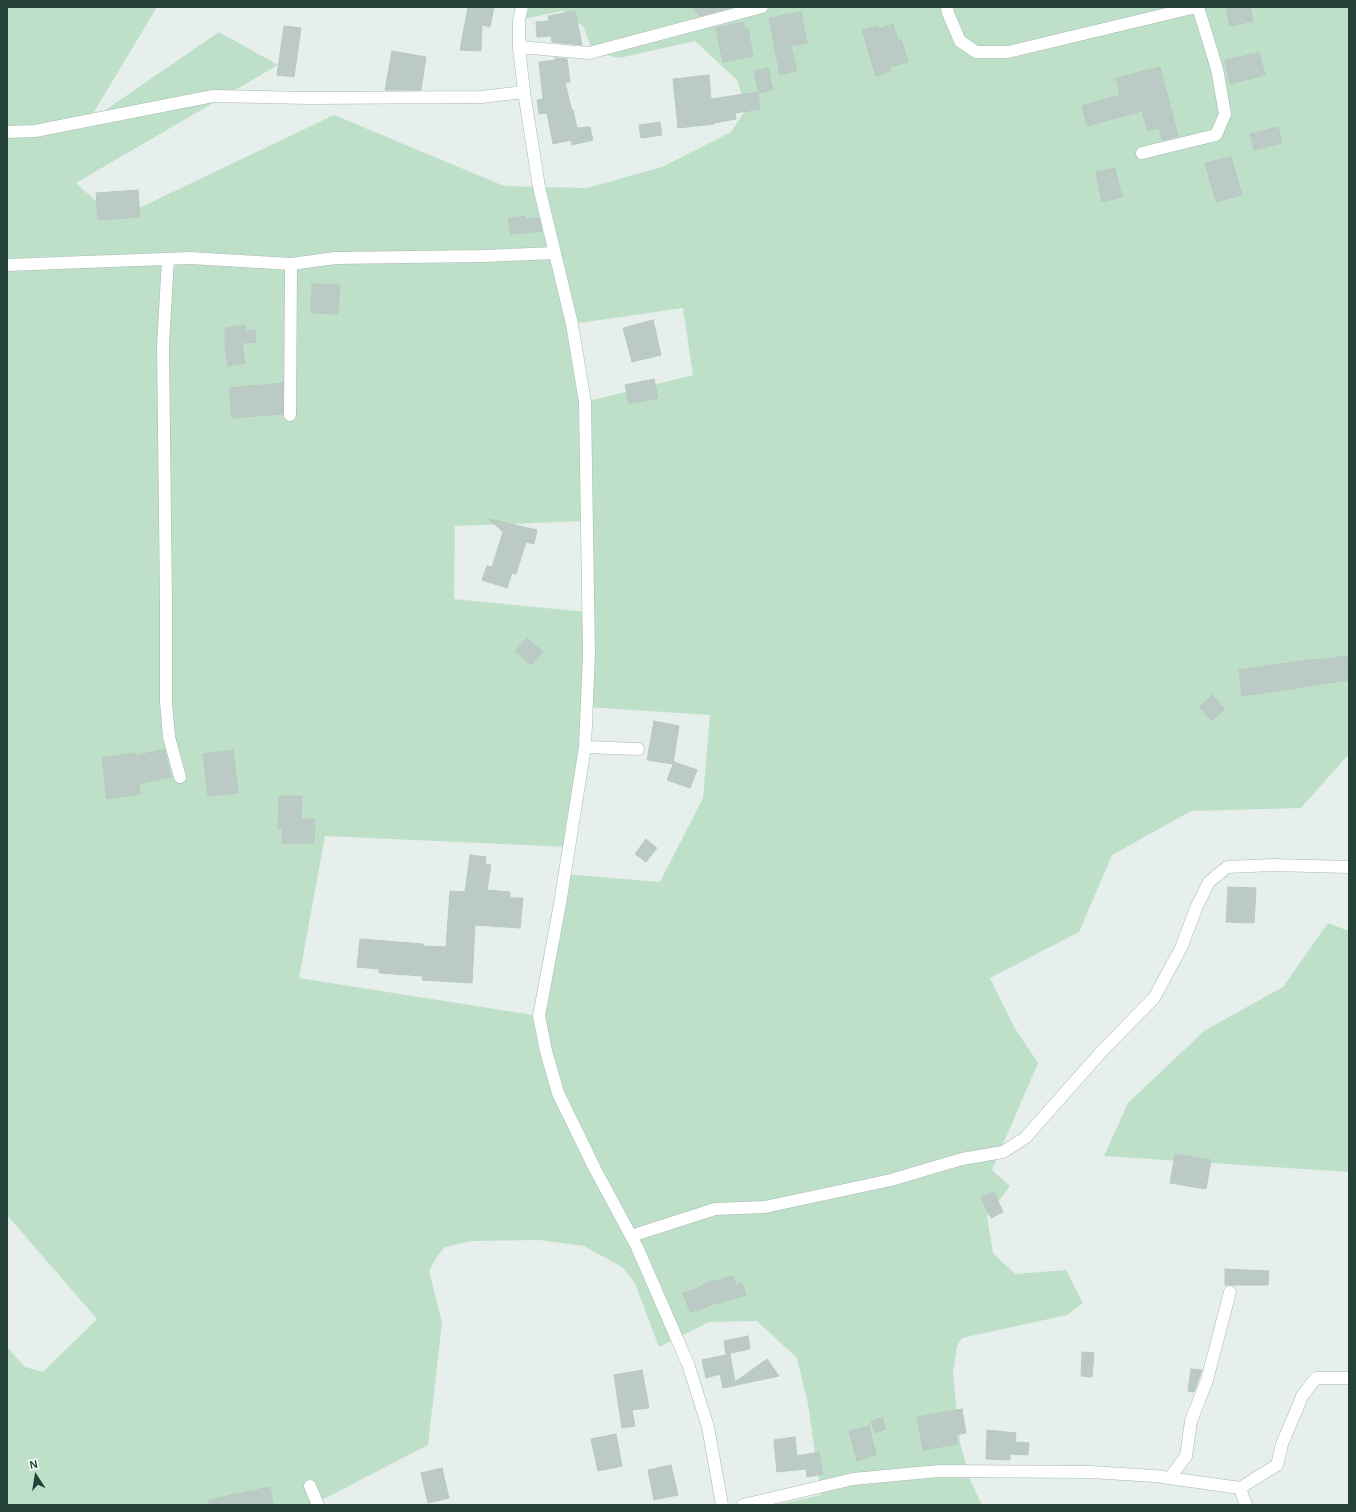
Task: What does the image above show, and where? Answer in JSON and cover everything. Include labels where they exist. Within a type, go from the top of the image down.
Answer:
[{"type":"street","points":[[522,7],[519,20],[519,47],[524,92],[539,187],[572,324],[585,402],[589,654],[585,747],[561,897],[539,1016],[546,1051],[558,1093],[595,1170],[631,1236],[688,1364],[708,1427],[722,1505]]},
{"type":"street","points":[[519,47],[590,53],[762,7]]},
{"type":"street","points":[[947,7],[948,13],[960,41],[976,52],[1008,52],[1197,7],[1216,69],[1225,114],[1216,135],[1142,153]]},
{"type":"street","points":[[7,132],[35,131],[213,96],[309,98],[473,97],[524,92]]},
{"type":"street","points":[[7,266],[190,258],[291,264],[335,258],[483,256],[555,253]]},
{"type":"street","points":[[168,259],[163,345],[166,702],[169,737],[180,777]]},
{"type":"street","points":[[290,415],[291,264]]},
{"type":"street","points":[[585,747],[638,749]]},
{"type":"street","points":[[631,1236],[715,1209],[765,1207],[890,1180],[962,1159],[1002,1152],[1025,1138],[1102,1051],[1154,998],[1181,948],[1197,906],[1209,882],[1227,868],[1272,865],[1349,867]]},
{"type":"street","points":[[1170,1478],[1186,1456],[1191,1421],[1207,1380],[1230,1292]]},
{"type":"street","points":[[743,1505],[853,1479],[939,1471],[1090,1472],[1155,1476],[1240,1488],[1276,1465],[1282,1444],[1298,1404],[1302,1396],[1316,1378],[1349,1378]]},
{"type":"street","points":[[310,1486],[318,1505]]},
{"type":"street","points":[[1240,1488],[1246,1505]]},
{"type":"green space","points":[[7,7],[157,7],[88,122],[219,32],[278,65],[76,183],[116,219],[334,115],[504,186],[587,188],[662,167],[731,132],[746,109],[737,80],[695,41],[619,58],[593,52],[583,26],[562,11],[519,20],[522,7],[1349,7],[1349,754],[1301,808],[1191,811],[1112,855],[1079,932],[990,978],[1014,1027],[1038,1063],[992,1170],[1010,1186],[987,1216],[993,1253],[1015,1274],[1066,1270],[1083,1303],[1067,1315],[962,1338],[957,1346],[953,1373],[960,1442],[970,1480],[982,1505],[776,1505],[821,1495],[808,1404],[797,1358],[757,1321],[709,1322],[659,1347],[635,1283],[622,1267],[584,1246],[539,1240],[472,1241],[445,1247],[436,1258],[429,1271],[442,1323],[428,1445],[312,1505],[7,1505],[7,1347],[25,1367],[43,1372],[97,1319],[7,1215]],"holes":[[[683,308],[693,375],[585,402],[572,324]],[[586,521],[587,612],[454,599],[455,526]],[[586,707],[710,715],[703,798],[660,882],[564,874],[539,1016],[299,978],[325,836],[569,847]]]},
{"type":"green space","points":[[1328,923],[1349,931],[1349,1172],[1104,1156],[1128,1103],[1204,1031],[1283,987]]},
{"type":"building","points":[[468,7],[494,7],[490,27],[482,25],[481,51],[460,50]]},
{"type":"building","points":[[691,7],[733,7],[700,16]]},
{"type":"building","points":[[1226,7],[1250,7],[1253,21],[1230,26]]},
{"type":"building","points":[[575,11],[582,45],[552,42],[551,36],[537,37],[536,22],[549,21],[548,16]]},
{"type":"building","points":[[801,12],[807,43],[791,46],[797,71],[780,75],[769,18]]},
{"type":"building","points":[[744,22],[745,30],[748,29],[753,56],[723,62],[716,28]]},
{"type":"building","points":[[893,24],[898,41],[901,40],[908,62],[890,67],[891,71],[876,76],[862,30],[878,26],[879,29]]},
{"type":"building","points":[[284,26],[301,28],[294,77],[277,75]]},
{"type":"building","points":[[392,51],[426,57],[421,90],[385,90]]},
{"type":"building","points":[[1259,53],[1265,75],[1230,84],[1225,60]]},
{"type":"building","points":[[555,58],[567,59],[570,82],[565,83],[577,128],[590,127],[593,140],[572,145],[571,140],[553,144],[547,113],[539,114],[537,100],[543,99],[539,62],[556,60]]},
{"type":"building","points":[[1160,67],[1178,136],[1162,140],[1159,128],[1148,131],[1142,111],[1087,126],[1082,106],[1120,95],[1116,78]]},
{"type":"building","points":[[768,68],[773,90],[759,93],[754,71]]},
{"type":"building","points":[[709,75],[711,99],[758,92],[760,109],[735,113],[736,119],[714,124],[678,128],[673,79]]},
{"type":"building","points":[[660,122],[662,135],[641,138],[639,125]]},
{"type":"building","points":[[1278,127],[1282,143],[1254,150],[1250,134]]},
{"type":"building","points":[[1231,157],[1242,195],[1216,202],[1205,163]]},
{"type":"building","points":[[1115,168],[1122,197],[1102,202],[1096,172]]},
{"type":"building","points":[[138,190],[140,217],[98,220],[96,193]]},
{"type":"building","points":[[525,216],[526,219],[539,218],[542,231],[511,234],[508,219]]},
{"type":"building","points":[[312,284],[340,285],[338,314],[311,313]]},
{"type":"building","points":[[653,320],[661,355],[632,362],[623,328]]},
{"type":"building","points":[[245,325],[246,331],[255,330],[256,342],[242,343],[245,363],[228,366],[225,346],[225,328]]},
{"type":"building","points":[[654,379],[658,398],[629,404],[625,385]]},
{"type":"building","points":[[283,383],[283,414],[232,418],[229,388]]},
{"type":"building","points":[[489,519],[537,530],[534,544],[526,542],[516,574],[512,573],[507,588],[482,580],[487,566],[492,567],[503,532]]},
{"type":"building","points":[[527,638],[543,652],[531,665],[515,651]]},
{"type":"building","points":[[1349,656],[1349,680],[1242,696],[1239,670],[1315,659]]},
{"type":"building","points":[[1212,695],[1225,709],[1212,721],[1199,707]]},
{"type":"building","points":[[654,721],[679,726],[673,764],[647,760]]},
{"type":"building","points":[[164,749],[171,777],[139,784],[140,794],[107,799],[102,758],[135,753],[135,756]]},
{"type":"building","points":[[233,750],[238,793],[208,796],[203,754]]},
{"type":"building","points":[[674,762],[697,770],[690,788],[667,780]]},
{"type":"building","points":[[279,796],[302,796],[301,819],[315,819],[314,843],[282,843],[282,828],[278,829]]},
{"type":"building","points":[[646,839],[657,848],[646,862],[635,854]]},
{"type":"building","points":[[470,855],[486,857],[485,864],[491,865],[487,890],[510,892],[510,898],[523,898],[520,928],[475,925],[472,983],[422,980],[423,976],[379,973],[379,969],[357,967],[360,939],[446,947],[450,891],[465,892]]},
{"type":"building","points":[[1228,887],[1256,888],[1254,923],[1226,922]]},
{"type":"building","points":[[1175,1154],[1211,1160],[1206,1189],[1170,1183]]},
{"type":"building","points":[[994,1192],[1003,1212],[991,1218],[981,1197]]},
{"type":"building","points":[[1225,1269],[1269,1271],[1268,1285],[1225,1285]]},
{"type":"building","points":[[733,1276],[736,1285],[742,1283],[746,1295],[690,1312],[683,1293],[704,1286],[703,1284]]},
{"type":"building","points":[[748,1336],[750,1349],[726,1354],[724,1341]]},
{"type":"building","points":[[1082,1352],[1094,1353],[1092,1377],[1081,1376]]},
{"type":"building","points":[[730,1354],[735,1382],[767,1359],[779,1376],[723,1388],[720,1374],[706,1378],[702,1360]]},
{"type":"building","points":[[1191,1369],[1202,1370],[1194,1392],[1188,1391]]},
{"type":"building","points":[[642,1370],[649,1408],[632,1410],[635,1426],[622,1428],[614,1375]]},
{"type":"building","points":[[962,1409],[966,1433],[956,1435],[957,1444],[923,1450],[917,1417]]},
{"type":"building","points":[[882,1418],[886,1429],[875,1433],[871,1421]]},
{"type":"building","points":[[869,1426],[876,1455],[857,1461],[849,1431]]},
{"type":"building","points":[[987,1430],[1016,1433],[1015,1442],[1029,1443],[1028,1455],[1010,1454],[1010,1460],[986,1459]]},
{"type":"building","points":[[616,1434],[622,1466],[598,1471],[591,1439]]},
{"type":"building","points":[[795,1437],[797,1456],[819,1452],[823,1474],[807,1477],[806,1469],[777,1472],[774,1440]]},
{"type":"building","points":[[671,1465],[678,1495],[654,1500],[648,1470]]},
{"type":"building","points":[[442,1468],[449,1498],[428,1503],[421,1473]]},
{"type":"building","points":[[270,1487],[273,1505],[209,1505],[209,1500]]}]
